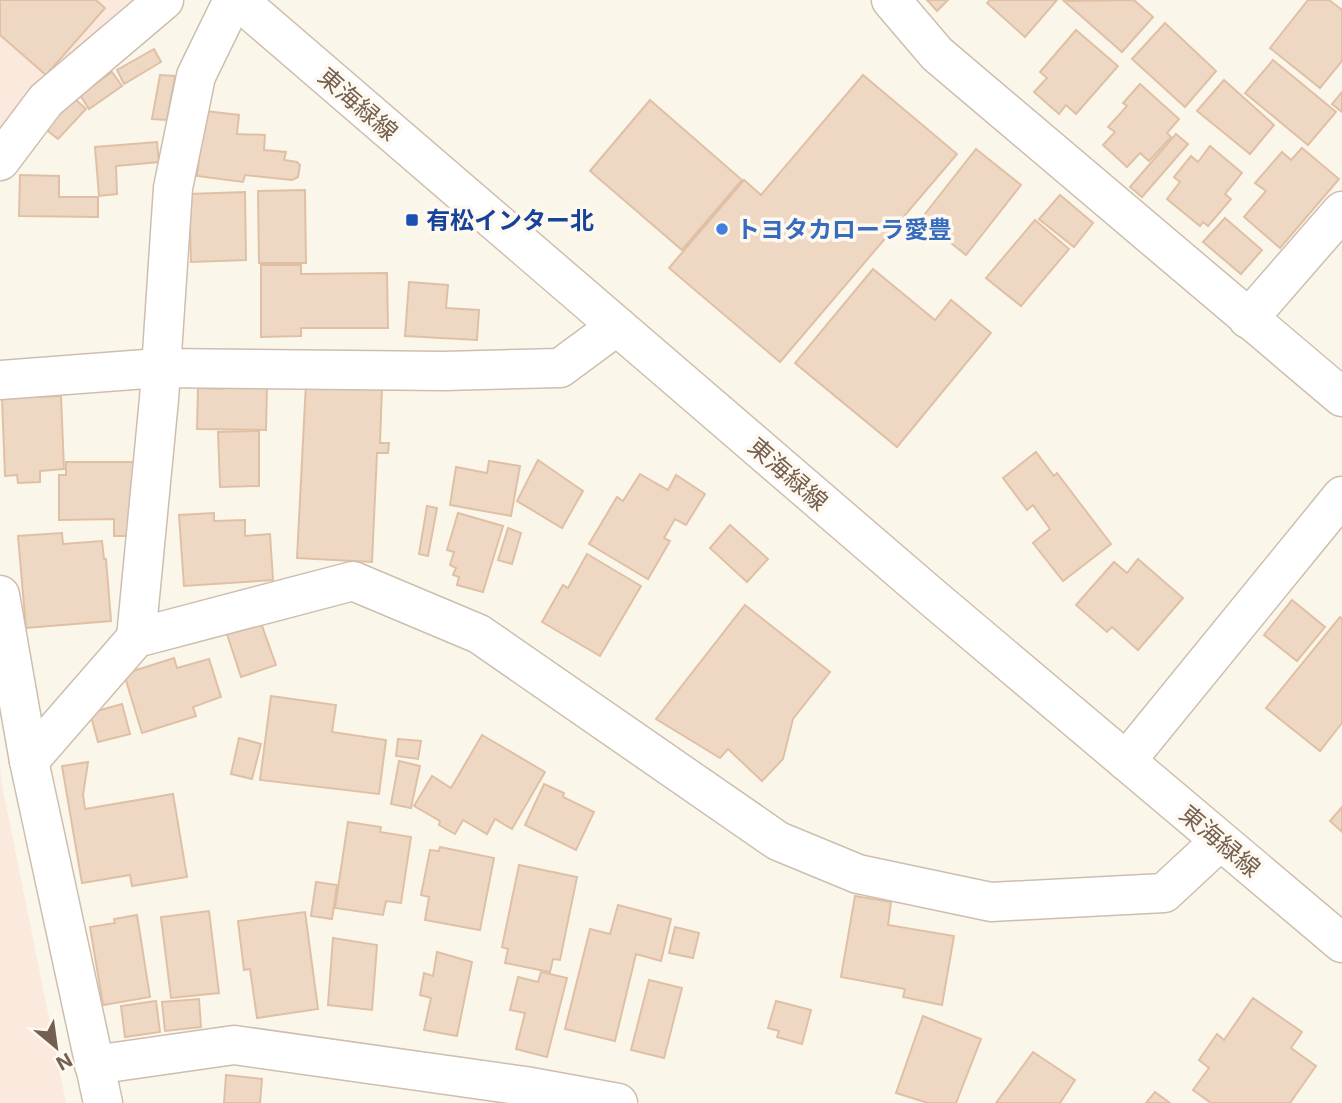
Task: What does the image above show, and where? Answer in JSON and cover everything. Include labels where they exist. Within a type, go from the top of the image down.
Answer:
[{"type":"street","points":[[0,162],[46,100],[164,0]]},
{"type":"street","points":[[136,638],[159,399],[173,188],[196,76],[235,0]]},
{"type":"street","name":"東海緑線","points":[[235,0],[1342,943]]},
{"type":"street","points":[[891,0],[937,54],[1342,397]]},
{"type":"street","points":[[1248,319],[1342,211]]},
{"type":"street","points":[[0,380],[159,368],[444,371],[560,368],[617,326]]},
{"type":"street","points":[[1126,761],[1342,496]]},
{"type":"street","points":[[29,761],[136,638],[353,581],[479,634],[778,841],[858,873],[991,902],[1164,893],[1220,841]]},
{"type":"street","points":[[0,595],[29,761],[103,1103]]},
{"type":"street","points":[[94,1065],[234,1045],[526,1094],[618,1103]]},
{"type":"shaded area","points":[[0,0],[144,0],[0,170]]},
{"type":"shaded area","points":[[0,768],[2,785],[66,1103],[0,1103]]},
{"type":"building","points":[[0,0],[96,0],[105,8],[46,75],[0,35]]},
{"type":"building","points":[[927,0],[948,0],[937,11]]},
{"type":"building","points":[[990,0],[1057,0],[1025,37],[987,3]]},
{"type":"building","points":[[1134,0],[1153,17],[1122,52],[1064,1]]},
{"type":"building","points":[[1308,0],[1329,0],[1342,10],[1342,61],[1320,88],[1270,48]]},
{"type":"building","points":[[1165,23],[1216,71],[1185,107],[1132,59]]},
{"type":"building","points":[[1076,30],[1118,66],[1076,114],[1066,105],[1059,114],[1034,92],[1047,78],[1040,72]]},
{"type":"building","points":[[154,49],[161,62],[124,84],[117,70]]},
{"type":"building","points":[[1273,60],[1336,112],[1308,145],[1245,93]]},
{"type":"building","points":[[112,72],[122,86],[89,109],[80,95]]},
{"type":"building","points":[[160,75],[175,76],[167,120],[152,119]]},
{"type":"building","points":[[863,75],[957,154],[780,362],[669,268],[744,180],[761,195]]},
{"type":"building","points":[[1224,80],[1274,125],[1250,154],[1197,111]]},
{"type":"building","points":[[1140,84],[1179,119],[1167,133],[1171,137],[1149,161],[1140,153],[1127,167],[1103,145],[1115,132],[1108,127],[1127,106],[1123,103]]},
{"type":"building","points":[[1342,92],[1342,112],[1332,104]]},
{"type":"building","points":[[73,97],[86,109],[58,139],[44,128]]},
{"type":"building","points":[[650,100],[742,180],[682,250],[590,171]]},
{"type":"building","points":[[205,111],[239,115],[237,134],[265,135],[264,150],[286,152],[284,160],[300,165],[298,177],[292,180],[245,175],[243,182],[197,176]]},
{"type":"building","points":[[1176,134],[1188,144],[1142,197],[1130,187]]},
{"type":"building","points":[[157,142],[159,162],[116,166],[117,194],[99,196],[95,147]]},
{"type":"building","points":[[1210,146],[1242,173],[1225,194],[1231,199],[1208,226],[1203,222],[1200,226],[1167,199],[1180,182],[1174,177],[1191,156],[1198,162]]},
{"type":"building","points":[[1302,148],[1339,179],[1280,248],[1244,217],[1266,191],[1255,183],[1282,152],[1291,160]]},
{"type":"building","points":[[976,149],[1021,185],[966,255],[921,219]]},
{"type":"building","points":[[20,175],[59,176],[59,197],[98,197],[98,217],[19,216]]},
{"type":"building","points":[[305,190],[306,263],[259,263],[258,191]]},
{"type":"building","points":[[245,192],[246,260],[191,262],[189,194]]},
{"type":"building","points":[[1060,195],[1093,223],[1074,247],[1039,219]]},
{"type":"building","points":[[1225,218],[1262,250],[1241,274],[1203,242]]},
{"type":"building","points":[[1035,220],[1069,249],[1021,306],[986,278]]},
{"type":"building","points":[[261,265],[301,265],[301,274],[387,273],[388,328],[301,328],[301,336],[261,337]]},
{"type":"building","points":[[873,269],[935,320],[951,300],[991,333],[897,447],[795,363]]},
{"type":"building","points":[[409,282],[448,285],[446,308],[479,310],[477,340],[405,336]]},
{"type":"building","points":[[223,381],[267,387],[266,430],[197,429],[198,388],[223,389]]},
{"type":"building","points":[[306,383],[382,387],[380,443],[389,443],[388,453],[377,453],[372,562],[297,558]]},
{"type":"building","points":[[61,396],[64,469],[40,471],[40,482],[18,483],[17,475],[5,476],[2,398]]},
{"type":"building","points":[[259,431],[259,486],[220,487],[218,432]]},
{"type":"building","points":[[1036,452],[1054,476],[1057,473],[1111,544],[1063,581],[1033,543],[1050,529],[1033,505],[1027,510],[1003,478]]},
{"type":"building","points":[[538,460],[583,491],[562,528],[517,501]]},
{"type":"building","points":[[489,461],[520,466],[511,516],[450,505],[456,467],[487,473]]},
{"type":"building","points":[[66,462],[133,462],[133,536],[114,536],[114,519],[59,520],[59,475],[66,475]]},
{"type":"building","points":[[640,474],[668,490],[676,475],[705,494],[686,525],[675,519],[664,538],[670,541],[648,579],[589,544],[617,497],[623,501]]},
{"type":"building","points":[[427,506],[437,508],[428,556],[419,554]]},
{"type":"building","points":[[214,513],[214,521],[245,520],[245,536],[270,534],[273,580],[184,586],[179,515]]},
{"type":"building","points":[[458,513],[503,526],[483,592],[457,585],[459,577],[453,575],[456,568],[450,565],[454,552],[447,550]]},
{"type":"building","points":[[730,525],[768,559],[747,582],[710,548]]},
{"type":"building","points":[[508,528],[521,533],[512,564],[498,560]]},
{"type":"building","points":[[62,533],[63,544],[102,541],[111,621],[26,628],[18,536]]},
{"type":"building","points":[[587,554],[641,586],[600,656],[542,622],[563,585],[568,588]]},
{"type":"building","points":[[1138,559],[1183,598],[1138,650],[1112,627],[1107,632],[1076,605],[1114,562],[1127,573]]},
{"type":"building","points":[[1292,600],[1325,627],[1297,661],[1264,635]]},
{"type":"building","points":[[745,605],[830,672],[793,719],[783,759],[762,781],[728,749],[720,758],[656,719]]},
{"type":"building","points":[[1340,617],[1342,723],[1320,751],[1266,708]]},
{"type":"building","points":[[261,623],[276,665],[241,677],[226,631]]},
{"type":"building","points":[[174,658],[177,668],[209,659],[221,697],[193,707],[196,716],[142,733],[124,674]]},
{"type":"building","points":[[271,696],[336,705],[332,732],[386,740],[379,794],[260,780]]},
{"type":"building","points":[[122,704],[130,734],[98,742],[90,713]]},
{"type":"building","points":[[482,735],[545,772],[512,829],[495,819],[487,834],[463,820],[455,834],[439,825],[440,821],[414,806],[432,776],[451,788]]},
{"type":"building","points":[[239,738],[261,744],[252,779],[231,774]]},
{"type":"building","points":[[398,739],[421,741],[418,759],[396,756]]},
{"type":"building","points":[[399,761],[420,766],[411,808],[391,804]]},
{"type":"building","points":[[88,762],[83,795],[85,809],[173,794],[187,877],[132,886],[130,875],[82,883],[62,766]]},
{"type":"building","points":[[544,784],[594,812],[576,850],[525,825]]},
{"type":"building","points":[[1342,807],[1342,832],[1330,821]]},
{"type":"building","points":[[348,822],[381,827],[380,832],[411,837],[401,903],[386,901],[383,915],[335,908]]},
{"type":"building","points":[[440,847],[494,858],[480,930],[425,920],[429,897],[421,895],[430,850],[439,851]]},
{"type":"building","points":[[519,865],[577,877],[560,960],[553,959],[550,972],[505,963],[508,949],[502,947]]},
{"type":"building","points":[[316,882],[337,885],[332,919],[311,916]]},
{"type":"building","points":[[855,896],[891,902],[888,925],[954,936],[942,1005],[903,997],[905,989],[841,977]]},
{"type":"building","points":[[618,905],[671,919],[661,961],[636,954],[615,1041],[565,1029],[590,929],[610,934]]},
{"type":"building","points":[[209,911],[219,993],[171,998],[161,917]]},
{"type":"building","points":[[305,912],[318,1009],[257,1018],[250,969],[244,970],[238,921]]},
{"type":"building","points":[[137,915],[150,997],[103,1005],[90,927],[115,923],[114,919]]},
{"type":"building","points":[[675,927],[699,933],[693,958],[669,953]]},
{"type":"building","points":[[333,938],[377,945],[372,1010],[328,1005]]},
{"type":"building","points":[[437,952],[472,962],[457,1036],[424,1030],[431,998],[420,995],[424,973],[433,976]]},
{"type":"building","points":[[541,972],[567,978],[547,1057],[516,1049],[525,1013],[510,1010],[518,977],[538,982]]},
{"type":"building","points":[[649,980],[682,988],[664,1058],[631,1050]]},
{"type":"building","points":[[1253,998],[1302,1032],[1291,1048],[1316,1066],[1290,1103],[1211,1103],[1193,1090],[1209,1068],[1199,1060],[1217,1034],[1224,1040]]},
{"type":"building","points":[[199,999],[201,1027],[165,1031],[162,1002]]},
{"type":"building","points":[[156,1001],[160,1032],[125,1037],[121,1006]]},
{"type":"building","points":[[776,1001],[811,1010],[802,1044],[777,1037],[779,1031],[768,1028]]},
{"type":"building","points":[[923,1016],[981,1039],[956,1103],[928,1103],[896,1093]]},
{"type":"building","points":[[1033,1052],[1075,1080],[1060,1103],[996,1103]]},
{"type":"building","points":[[226,1075],[262,1079],[260,1103],[224,1103]]},
{"type":"building","points":[[1155,1092],[1170,1103],[1146,1103]]},
{"type":"place","name":"有松インター北","points":[[412,220]]},
{"type":"place","name":"トヨタカローラ愛豊","points":[[722,229]]}]
